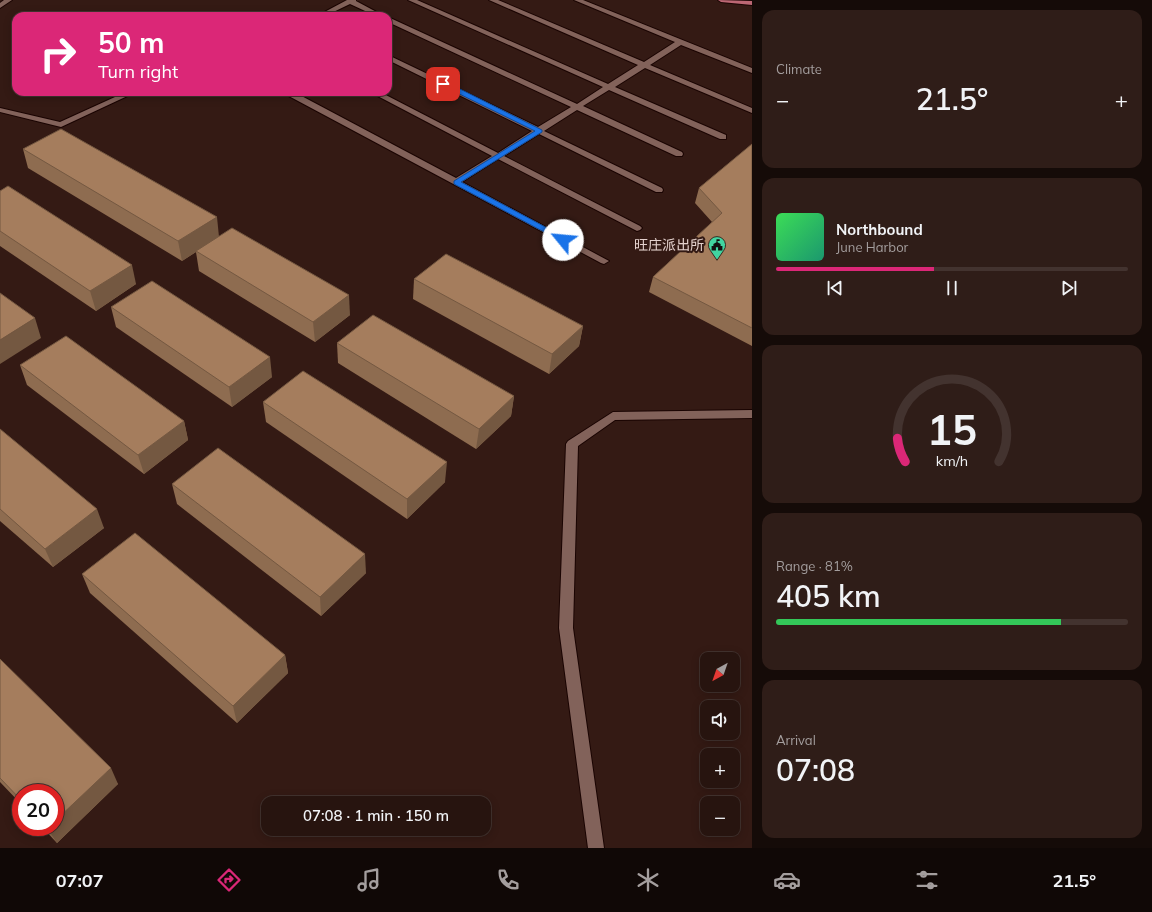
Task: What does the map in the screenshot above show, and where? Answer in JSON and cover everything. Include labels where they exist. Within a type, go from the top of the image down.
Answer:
[{"type":"main road","points":[[720,0],[752,3]]},
{"type":"street","points":[[0,6],[9,0]]},
{"type":"street","points":[[411,0],[723,137]]},
{"type":"street","points":[[492,0],[752,111]]},
{"type":"street","points":[[577,0],[752,71]]},
{"type":"street","points":[[329,12],[352,1],[373,12]]},
{"type":"street","points":[[392,21],[679,154]]},
{"type":"street","points":[[456,182],[681,42]]},
{"type":"street","points":[[392,59],[659,190]]},
{"type":"street","points":[[0,110],[61,125],[123,96]]},
{"type":"street","points":[[295,96],[604,261]]},
{"type":"street","points":[[382,96],[638,228]]},
{"type":"street","points":[[596,848],[566,628],[572,444],[613,416],[752,414]]},
{"type":"building","points":[[61,129],[217,217],[178,241],[23,149]]},
{"type":"building","name":"旺庄派出所","points":[[752,144],[752,328],[653,277],[722,213],[699,188]]},
{"type":"building","points":[[8,186],[132,265],[90,291],[0,231],[0,191]]},
{"type":"building","points":[[232,228],[349,295],[313,322],[196,251]]},
{"type":"building","points":[[446,254],[583,326],[552,354],[414,279]]},
{"type":"building","points":[[152,281],[270,357],[229,387],[111,307]]},
{"type":"building","points":[[0,293],[35,318],[0,340]]},
{"type":"building","points":[[373,315],[514,396],[479,429],[337,343]]},
{"type":"building","points":[[66,336],[184,421],[138,455],[20,365]]},
{"type":"building","points":[[303,371],[447,462],[407,499],[263,402]]},
{"type":"building","points":[[0,429],[97,509],[45,549],[0,509]]},
{"type":"building","points":[[218,448],[365,554],[320,597],[172,484]]},
{"type":"building","points":[[135,533],[285,655],[233,706],[82,574]]},
{"type":"building","points":[[0,659],[111,768],[64,812],[64,784],[12,784],[12,791],[0,778]]},
{"type":"place","name":"旺庄派出所","points":[[717,260]]},
{"type":"route","points":[[443,84],[540,131],[456,182],[563,240]]}]
